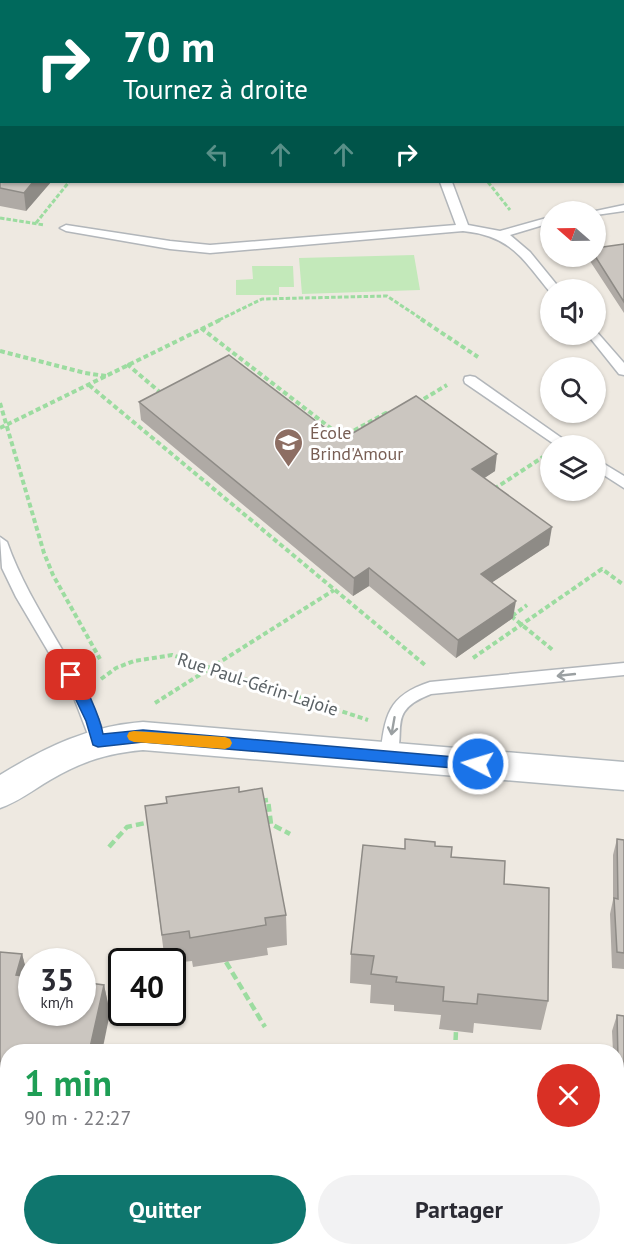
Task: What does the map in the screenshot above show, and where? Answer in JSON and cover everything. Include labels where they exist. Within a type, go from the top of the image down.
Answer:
[{"type":"street","points":[[0,793],[73,750],[98,741],[143,736],[624,776]]},
{"type":"lane","points":[[447,183],[464,228]]},
{"type":"lane","points":[[606,211],[624,208]]},
{"type":"lane","points":[[502,234],[540,223]]},
{"type":"lane","points":[[66,228],[170,245],[210,249],[464,228],[491,230],[513,242],[545,279]]},
{"type":"lane","points":[[603,345],[624,371]]},
{"type":"lane","points":[[466,378],[551,435]]},
{"type":"lane","points":[[606,471],[624,483]]},
{"type":"lane","points":[[0,542],[2,561],[77,685],[93,721],[98,741]]},
{"type":"lane","points":[[388,757],[396,711],[400,702],[418,692],[430,688],[624,669]]},
{"type":"path","points":[[35,223],[68,183]]},
{"type":"path","points":[[489,183],[516,218]]},
{"type":"path","points":[[0,218],[66,228]]},
{"type":"path","points":[[0,428],[262,297],[387,296],[485,362],[466,378],[412,405]]},
{"type":"path","points":[[201,328],[342,437]]},
{"type":"path","points":[[0,351],[86,373],[107,376]]},
{"type":"path","points":[[227,360],[236,356]]},
{"type":"path","points":[[126,364],[166,398]]},
{"type":"path","points":[[89,385],[429,669]]},
{"type":"path","points":[[161,393],[170,388]]},
{"type":"path","points":[[0,403],[53,575],[100,659]]},
{"type":"path","points":[[342,437],[386,413],[393,417]]},
{"type":"path","points":[[342,437],[342,447]]},
{"type":"path","points":[[492,490],[535,462]]},
{"type":"path","points":[[469,661],[602,569],[624,585]]},
{"type":"path","points":[[152,705],[334,590]]},
{"type":"path","points":[[511,616],[527,604]]},
{"type":"path","points":[[503,610],[521,625]]},
{"type":"path","name":"Rue Paul-Gérin-Lajoie","points":[[107,673],[156,654],[172,655],[374,721]]},
{"type":"path","points":[[252,802],[268,800],[271,824],[290,834]]},
{"type":"path","points":[[109,848],[126,827],[155,820]]},
{"type":"path","points":[[226,962],[265,1027]]},
{"type":"path","points":[[455,1044],[456,1031]]},
{"type":"green space","points":[[414,255],[420,290],[302,294],[299,258]]},
{"type":"green space","points":[[252,266],[293,266],[294,287],[279,287],[279,295],[236,295],[236,280],[253,279]]},
{"type":"building","points":[[0,183],[32,183],[24,193],[0,188]]},
{"type":"building","points":[[624,244],[624,302],[602,267],[606,267],[606,247]]},
{"type":"building","points":[[229,355],[341,440],[416,396],[497,454],[472,469],[552,527],[481,574],[516,601],[458,640],[369,568],[354,578],[139,402]]},
{"type":"building","points":[[239,787],[239,792],[262,788],[286,915],[265,918],[266,925],[190,938],[189,931],[162,935],[145,806],[167,803],[166,797]]},
{"type":"building","points":[[405,839],[435,842],[435,846],[452,847],[451,857],[505,861],[504,884],[549,888],[548,1001],[478,994],[477,1004],[443,1001],[444,987],[396,982],[397,977],[371,974],[374,956],[351,954],[363,845],[405,849]]},
{"type":"building","points":[[617,839],[624,840],[624,953],[617,952],[614,898],[618,899]]},
{"type":"building","points":[[0,952],[18,954],[16,975],[18,975],[18,1026],[95,1026],[91,1044],[0,1044]]},
{"type":"building","points":[[96,984],[104,985],[96,1021]]},
{"type":"building","points":[[617,1015],[624,1016],[624,1044],[618,1044]]},
{"type":"slow traffic","points":[[134,736],[225,743]]},
{"type":"place","name":"École Brind'Amour","points":[[289,468]]},
{"type":"route","points":[[71,675],[86,703],[98,741],[143,736],[478,764]]}]
